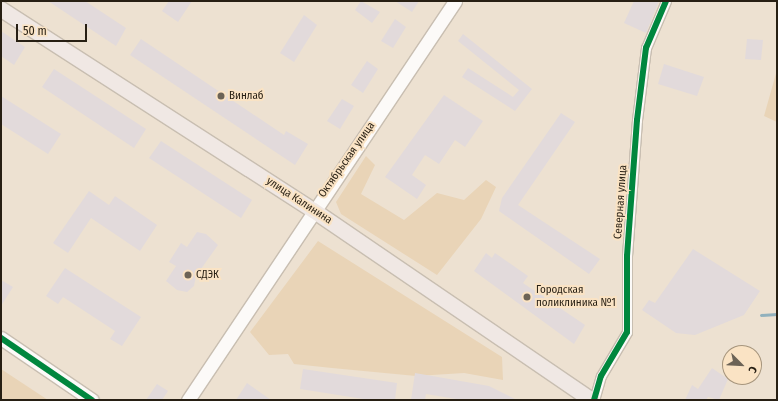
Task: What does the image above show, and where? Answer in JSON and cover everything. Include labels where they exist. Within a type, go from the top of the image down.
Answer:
[{"type":"main road","name":"Октябрьская улица","points":[[188,400],[313,210],[455,1]]},
{"type":"main road","name":"улица Калинина","points":[[1,9],[313,210],[593,400]]},
{"type":"main road","points":[[1,338],[92,400]]},
{"type":"street","name":"Северная улица","points":[[593,400],[601,376],[627,332],[627,256],[636,120],[646,48],[666,1]]},
{"type":"shaded area","points":[[777,70],[777,122],[764,116]]},
{"type":"shaded area","points":[[366,156],[375,165],[361,194],[404,220],[437,193],[464,200],[486,180],[496,187],[481,219],[437,275],[341,214],[336,202]]},
{"type":"shaded area","points":[[318,241],[502,357],[503,380],[464,373],[416,376],[294,364],[288,354],[269,355],[250,332]]},
{"type":"shaded area","points":[[1,369],[48,400],[1,400]]},
{"type":"building","points":[[48,1],[85,1],[126,28],[116,46]]},
{"type":"building","points":[[169,1],[192,1],[178,22],[162,11]]},
{"type":"building","points":[[361,1],[380,12],[372,23],[355,10]]},
{"type":"building","points":[[395,1],[419,1],[412,12]]},
{"type":"building","points":[[634,1],[659,1],[646,33],[624,23]]},
{"type":"building","points":[[304,15],[317,25],[294,62],[280,53]]},
{"type":"building","points":[[395,19],[406,27],[393,48],[381,41]]},
{"type":"building","points":[[1,31],[25,47],[14,65],[1,56]]},
{"type":"building","points":[[463,34],[532,89],[515,111],[462,77],[468,68],[513,97],[519,90],[458,41]]},
{"type":"building","points":[[141,39],[284,135],[286,131],[308,144],[295,165],[130,55]]},
{"type":"building","points":[[747,39],[763,40],[761,60],[745,59]]},
{"type":"building","points":[[367,61],[378,69],[363,93],[351,85]]},
{"type":"building","points":[[664,64],[704,77],[697,96],[658,84]]},
{"type":"building","points":[[54,69],[146,129],[134,148],[42,87]]},
{"type":"building","points":[[444,95],[483,121],[465,147],[455,140],[439,164],[425,155],[412,175],[426,185],[417,199],[385,177]]},
{"type":"building","points":[[1,96],[61,134],[48,154],[1,124]]},
{"type":"building","points":[[342,99],[354,106],[340,129],[327,121]]},
{"type":"building","points":[[561,113],[575,122],[518,205],[600,259],[589,274],[499,211],[502,198]]},
{"type":"building","points":[[161,141],[252,200],[241,218],[149,158]]},
{"type":"building","points":[[89,191],[109,205],[115,196],[157,225],[140,251],[91,218],[68,253],[53,243]]},
{"type":"building","points":[[197,232],[206,234],[218,245],[196,276],[194,286],[187,292],[177,290],[166,281],[176,266],[169,262],[181,243],[187,247]]},
{"type":"building","points":[[693,249],[760,291],[744,315],[695,335],[676,333],[642,310],[649,300],[655,303]]},
{"type":"building","name":"Городская поликлиника №1","points":[[486,253],[492,258],[495,253],[528,276],[523,283],[585,325],[574,344],[474,271]]},
{"type":"building","points":[[65,268],[141,317],[122,346],[110,339],[115,331],[63,297],[58,304],[46,296]]},
{"type":"building","points":[[1,280],[13,287],[1,306]]},
{"type":"building","points":[[712,368],[722,375],[722,385],[725,385],[719,400],[708,397],[706,400],[685,400],[692,385],[698,389]]},
{"type":"building","points":[[303,369],[397,383],[395,400],[370,400],[300,389]]},
{"type":"building","points":[[415,373],[489,386],[517,400],[462,400],[426,394],[425,400],[411,400]]},
{"type":"building","points":[[247,383],[271,400],[236,400]]},
{"type":"building","points":[[157,384],[168,391],[162,400],[146,400]]},
{"type":"waterway","points":[[761,315],[777,314]]},
{"type":"cycle path","points":[[594,400],[601,376],[627,332],[627,256],[637,120],[646,48],[666,1]]},
{"type":"cycle path","points":[[1,338],[92,400]]},
{"type":"place","name":"Винлаб","points":[[221,96]]},
{"type":"place","name":"СДЭК","points":[[188,275]]},
{"type":"place","name":"Городская поликлиника №1","points":[[527,297]]}]
